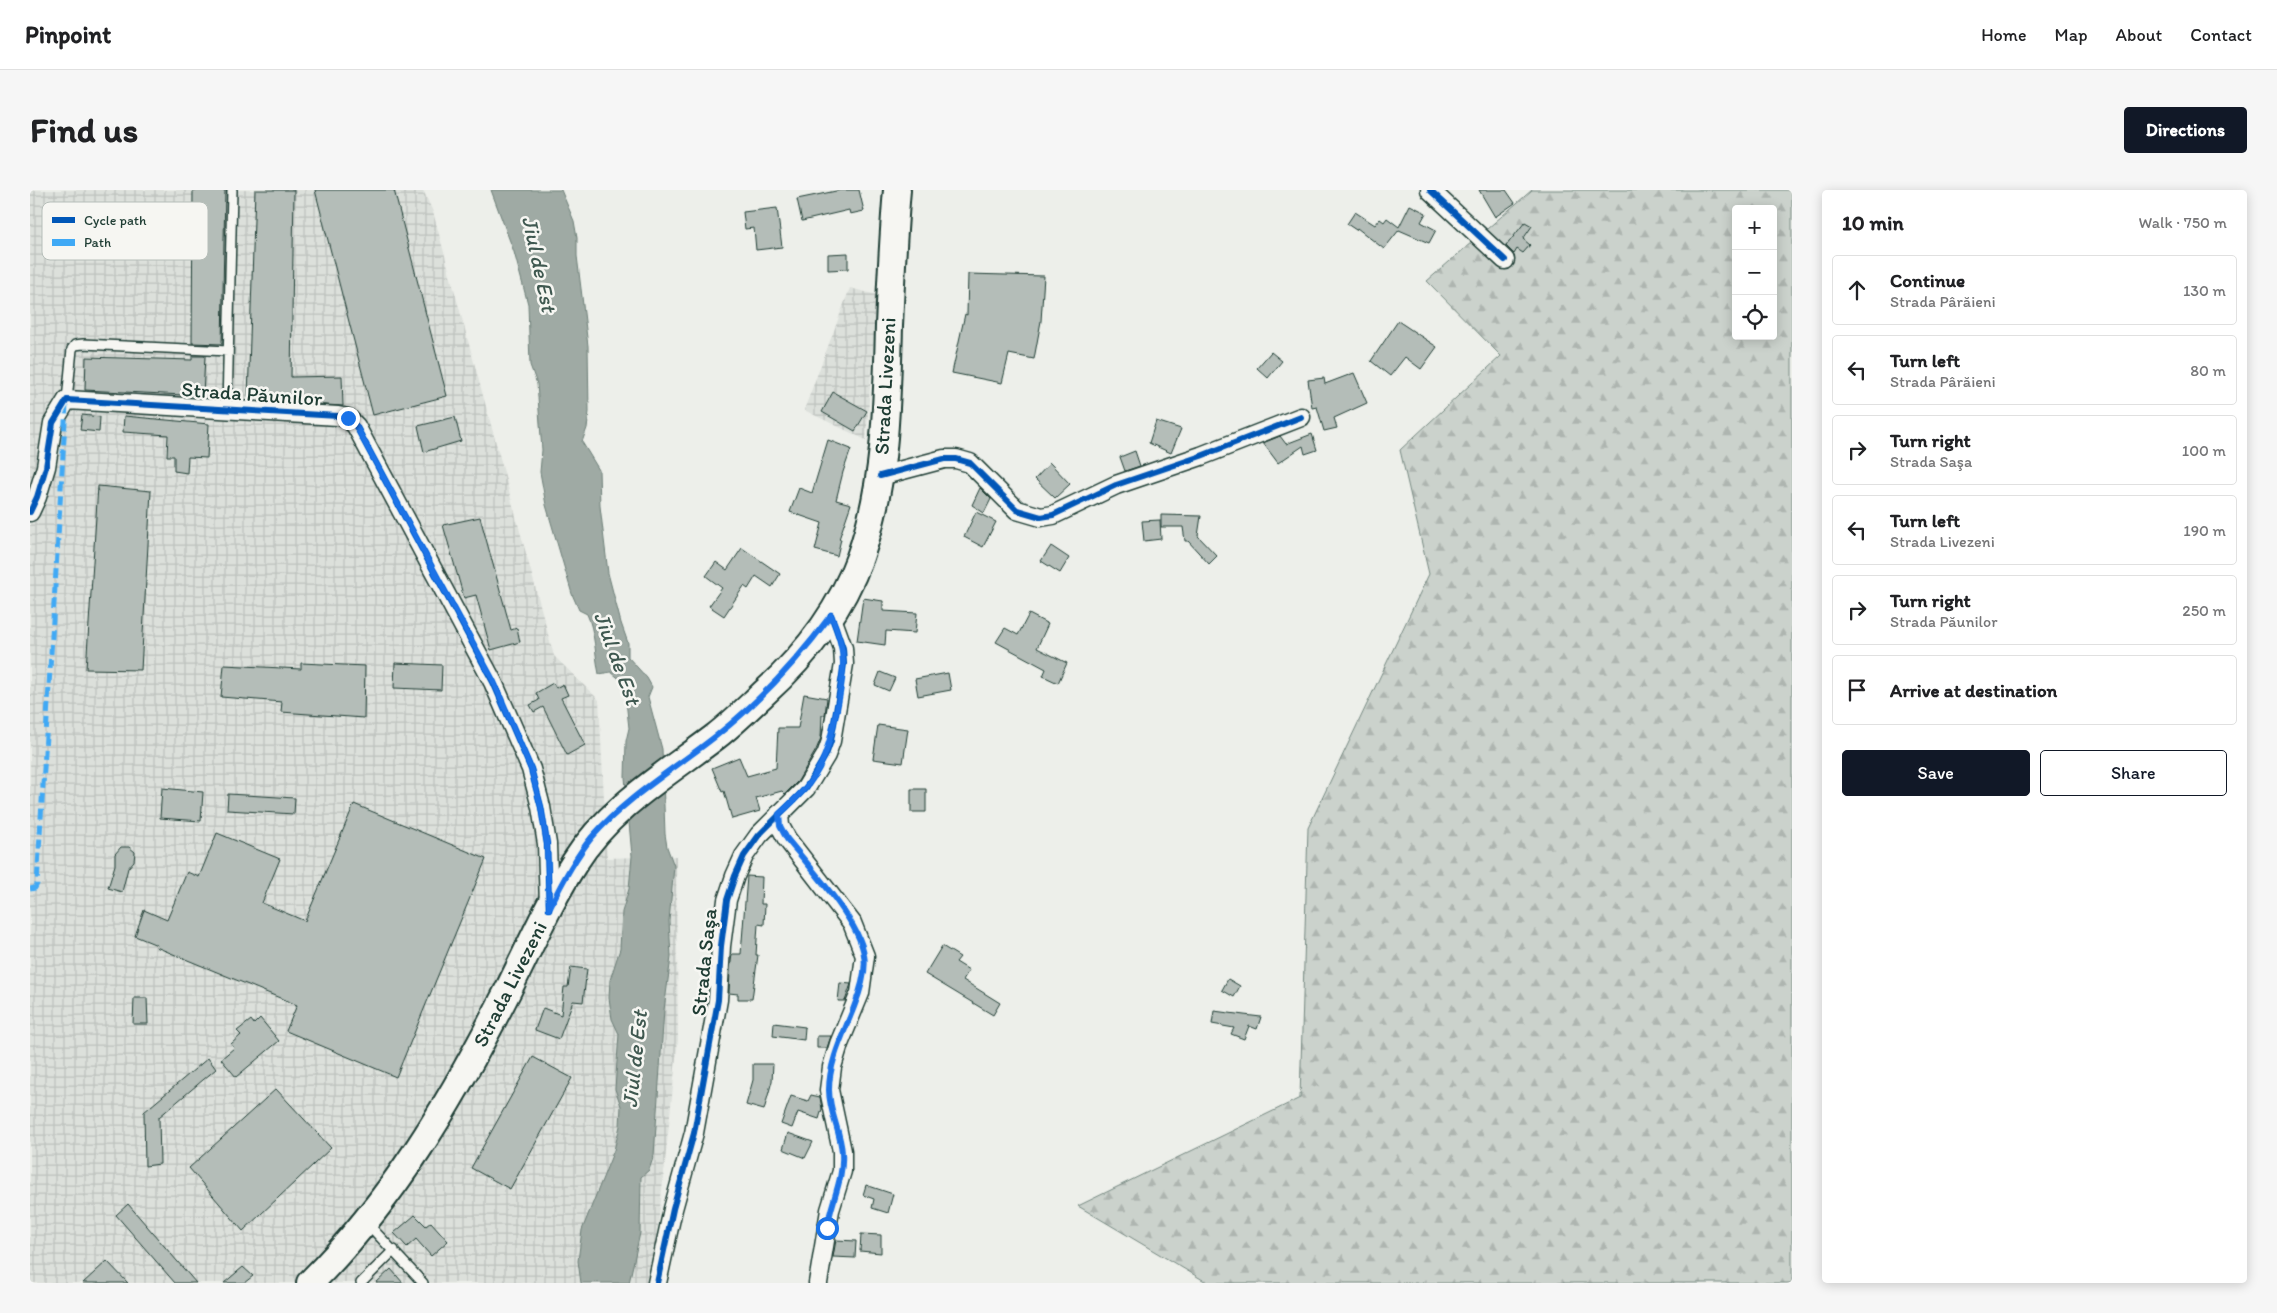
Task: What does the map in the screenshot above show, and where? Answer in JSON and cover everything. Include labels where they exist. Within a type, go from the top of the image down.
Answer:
[{"type":"main road","name":"Strada Livezeni","points":[[310,1283],[366,1222],[442,1114],[498,1011],[576,859],[592,838],[612,817],[716,736],[789,668],[831,615],[859,560],[870,524],[880,476],[887,399],[890,290],[897,190]]},
{"type":"street","points":[[1430,190],[1505,260]]},
{"type":"street","points":[[30,512],[46,468],[52,423],[67,400]]},
{"type":"street","name":"Strada Păunilor","points":[[67,400],[338,416],[348,418],[356,426],[494,682],[531,769],[541,807],[547,844],[549,909]]},
{"type":"street","points":[[880,476],[944,458],[956,459],[970,463],[1017,510],[1041,517],[1053,515],[1116,485],[1201,456],[1301,417]]},
{"type":"street","name":"Strada Saşa","points":[[657,1283],[673,1209],[694,1133],[718,1000],[721,946],[728,900],[735,876],[744,856],[759,835],[806,788],[820,767],[831,741],[844,664],[839,634],[831,615]]},
{"type":"street","points":[[779,814],[780,826],[787,839],[852,922],[865,956],[860,993],[839,1044],[832,1067],[829,1090],[842,1151],[842,1171],[830,1210],[818,1283]]},
{"type":"lane","points":[[227,408],[232,190]]},
{"type":"lane","points":[[67,400],[72,349],[75,346],[83,344],[228,351]]},
{"type":"lane","points":[[366,1222],[394,1250],[422,1283]]},
{"type":"lane","points":[[361,1283],[394,1250]]},
{"type":"shaded area","points":[[30,190],[423,190],[433,212],[554,656],[599,700],[607,858],[676,856],[678,1040],[652,1283],[30,1283]]},
{"type":"shaded area","points":[[850,288],[877,295],[866,440],[804,410]]},
{"type":"green space","points":[[1532,190],[1792,190],[1792,1283],[1208,1283],[1078,1206],[1300,1098],[1308,828],[1429,574],[1400,450],[1501,356],[1427,281]]},
{"type":"water","name":"Jiul de Est","points":[[491,190],[561,190],[574,221],[588,346],[589,412],[587,428],[582,442],[599,470],[600,506],[608,573],[628,643],[628,657],[647,678],[652,687],[648,697],[662,749],[665,834],[667,847],[674,866],[669,921],[671,957],[664,1010],[654,1155],[649,1170],[641,1177],[640,1233],[629,1283],[581,1283],[578,1261],[582,1230],[614,1150],[620,1126],[621,1106],[615,1089],[619,1034],[612,1019],[609,998],[610,980],[620,949],[622,912],[629,889],[632,856],[625,777],[626,741],[629,728],[625,692],[622,681],[611,672],[599,674],[590,621],[587,614],[579,610],[572,594],[546,505],[540,472],[542,450],[537,384],[530,365],[528,304],[514,252]]},
{"type":"building","points":[[193,190],[225,190],[222,344],[192,343],[193,260],[208,260],[208,202],[193,202]]},
{"type":"building","points":[[255,190],[294,190],[291,377],[342,376],[343,406],[292,403],[292,400],[248,398]]},
{"type":"building","points":[[315,190],[394,190],[447,396],[373,415]]},
{"type":"building","points":[[841,190],[859,190],[864,211],[850,214],[849,210],[802,221],[797,199]]},
{"type":"building","points":[[1479,190],[1506,190],[1515,203],[1495,217]]},
{"type":"building","points":[[1410,205],[1426,213],[1421,222],[1436,230],[1429,243],[1399,230],[1384,249],[1357,228],[1356,230],[1347,224],[1355,212],[1375,225],[1380,219],[1384,222],[1387,218],[1399,227]]},
{"type":"building","points":[[777,208],[782,247],[756,250],[754,228],[745,229],[743,212]]},
{"type":"building","points":[[1525,222],[1532,226],[1523,239],[1530,245],[1523,253],[1517,249],[1514,254],[1506,246]]},
{"type":"building","points":[[848,253],[848,269],[828,270],[828,254]]},
{"type":"building","points":[[968,274],[1044,276],[1041,321],[1034,359],[1009,354],[1002,383],[952,373],[965,314],[967,315]]},
{"type":"building","points":[[1398,321],[1437,347],[1421,369],[1405,357],[1390,376],[1371,361]]},
{"type":"building","points":[[1271,352],[1282,361],[1268,378],[1257,368]]},
{"type":"building","points":[[192,356],[205,356],[203,396],[85,390],[86,357],[192,360]]},
{"type":"building","points":[[1354,373],[1367,403],[1334,418],[1337,428],[1324,431],[1317,407],[1312,408],[1308,380],[1324,378],[1325,384]]},
{"type":"building","points":[[833,392],[867,411],[855,431],[822,412]]},
{"type":"building","points":[[82,415],[100,417],[99,432],[80,430]]},
{"type":"building","points":[[124,416],[209,424],[207,458],[188,457],[187,473],[174,471],[174,456],[167,456],[168,435],[123,432]]},
{"type":"building","points":[[455,417],[461,441],[424,452],[418,426]]},
{"type":"building","points":[[1156,421],[1181,429],[1171,453],[1149,443]]},
{"type":"building","points":[[1312,434],[1317,450],[1305,454],[1303,446],[1278,463],[1263,443],[1280,436],[1286,444]]},
{"type":"building","points":[[828,440],[851,449],[836,500],[851,504],[839,539],[841,539],[837,556],[815,550],[822,523],[790,512],[799,488],[812,493]]},
{"type":"building","points":[[1135,451],[1140,466],[1125,471],[1120,457]]},
{"type":"building","points":[[1050,463],[1070,484],[1055,498],[1035,479]]},
{"type":"building","points":[[98,486],[151,491],[141,670],[86,669]]},
{"type":"building","points":[[980,488],[991,499],[984,513],[972,505]]},
{"type":"building","points":[[976,512],[996,522],[983,547],[964,537]]},
{"type":"building","points":[[1161,515],[1201,516],[1198,536],[1217,556],[1209,564],[1188,541],[1185,541],[1183,527],[1161,527]]},
{"type":"building","points":[[480,517],[511,630],[517,628],[520,642],[491,650],[476,595],[464,598],[443,525]]},
{"type":"building","points":[[1160,520],[1161,539],[1144,541],[1142,521]]},
{"type":"building","points":[[1051,546],[1069,558],[1060,573],[1041,561]]},
{"type":"building","points":[[742,548],[780,574],[772,587],[756,576],[748,589],[744,586],[724,616],[709,606],[722,588],[706,576],[716,562],[727,570]]},
{"type":"building","points":[[863,598],[883,601],[883,611],[917,613],[915,633],[886,631],[885,645],[857,641]]},
{"type":"building","points":[[1029,614],[1048,624],[1037,648],[1067,663],[1058,683],[1043,676],[1046,669],[996,642],[1005,628],[1018,635]]},
{"type":"building","points":[[301,663],[365,666],[364,718],[281,712],[282,702],[221,697],[224,665],[301,669]]},
{"type":"building","points":[[395,663],[442,665],[441,690],[394,688]]},
{"type":"building","points":[[880,672],[895,678],[889,691],[875,685]]},
{"type":"building","points":[[948,673],[951,690],[918,696],[915,679]]},
{"type":"building","points":[[553,683],[556,688],[563,684],[568,695],[561,698],[585,745],[567,755],[543,707],[534,712],[530,705],[539,700],[536,693]]},
{"type":"building","points":[[804,694],[827,698],[825,715],[822,715],[821,738],[816,750],[798,781],[785,794],[782,791],[756,798],[760,811],[732,819],[724,791],[722,792],[712,768],[739,757],[747,776],[776,768],[778,728],[798,728]]},
{"type":"building","points":[[878,725],[908,729],[903,763],[873,759]]},
{"type":"building","points":[[162,788],[203,792],[201,821],[160,818]]},
{"type":"building","points":[[911,789],[926,789],[926,812],[911,812]]},
{"type":"building","points":[[228,794],[295,798],[294,814],[227,810]]},
{"type":"building","points":[[354,804],[486,859],[396,1077],[286,1031],[297,1005],[156,947],[157,945],[135,936],[144,910],[167,920],[187,872],[199,877],[217,833],[280,859],[262,903],[305,921]]},
{"type":"building","points":[[121,847],[129,847],[135,852],[134,861],[128,868],[122,892],[108,888],[115,865],[115,854]]},
{"type":"building","points":[[747,876],[762,877],[761,904],[765,904],[764,925],[758,924],[756,955],[758,955],[752,999],[738,999],[738,994],[729,993],[730,970],[732,954],[741,954]]},
{"type":"building","points":[[942,946],[960,957],[956,962],[969,970],[963,980],[1000,1003],[993,1015],[925,974]]},
{"type":"building","points":[[571,967],[587,969],[583,1002],[573,1001],[559,1039],[535,1030],[543,1008],[561,1015],[564,987],[568,987]]},
{"type":"building","points":[[1228,979],[1240,986],[1234,997],[1222,990]]},
{"type":"building","points":[[840,983],[851,984],[845,1001],[838,1001]]},
{"type":"building","points":[[134,998],[147,998],[148,1024],[133,1024]]},
{"type":"building","points":[[1214,1011],[1261,1017],[1257,1029],[1249,1026],[1244,1039],[1231,1034],[1234,1028],[1212,1024]]},
{"type":"building","points":[[260,1018],[279,1041],[236,1077],[221,1059],[234,1048],[231,1044],[241,1035],[237,1031],[251,1020],[254,1024]]},
{"type":"building","points":[[774,1023],[805,1027],[804,1040],[773,1036]]},
{"type":"building","points":[[817,1036],[831,1036],[827,1048],[817,1048]]},
{"type":"building","points":[[533,1057],[572,1078],[510,1189],[471,1168]]},
{"type":"building","points":[[208,1058],[216,1069],[159,1117],[160,1164],[145,1166],[144,1112]]},
{"type":"building","points":[[753,1064],[773,1064],[772,1081],[764,1110],[746,1105],[753,1080]]},
{"type":"building","points":[[276,1089],[331,1148],[243,1231],[189,1168]]},
{"type":"building","points":[[811,1095],[820,1097],[822,1109],[819,1119],[798,1112],[792,1128],[781,1124],[791,1096],[808,1101]]},
{"type":"building","points":[[788,1133],[813,1142],[805,1158],[783,1149]]},
{"type":"building","points":[[866,1185],[893,1194],[888,1213],[872,1208],[874,1199],[863,1195]]},
{"type":"building","points":[[128,1204],[196,1283],[175,1283],[116,1215]]},
{"type":"building","points":[[415,1215],[426,1226],[431,1222],[448,1241],[431,1256],[416,1239],[407,1247],[394,1233]]},
{"type":"building","points":[[861,1234],[881,1235],[881,1253],[860,1251]]},
{"type":"building","points":[[836,1240],[856,1241],[855,1258],[833,1257]]},
{"type":"building","points":[[107,1261],[128,1283],[83,1283]]},
{"type":"building","points":[[243,1267],[253,1276],[244,1283],[224,1283]]},
{"type":"building","points":[[391,1269],[403,1283],[376,1283]]},
{"type":"marked path","points":[[30,889],[35,888],[37,884],[66,405]]},
{"type":"cycle path","points":[[1430,190],[1505,260]]},
{"type":"cycle path","points":[[30,512],[37,497],[46,467],[53,423],[67,400],[348,418],[356,426],[493,682],[531,769],[541,807],[547,844],[549,909]]},
{"type":"cycle path","points":[[880,476],[944,459],[956,459],[970,463],[1017,510],[1041,517],[1053,515],[1116,485],[1201,456],[1301,417]]},
{"type":"cycle path","points":[[657,1283],[673,1209],[694,1133],[718,1000],[721,946],[727,900],[744,856],[759,835],[806,788],[826,755],[831,741],[844,664],[843,648],[831,615]]},
{"type":"route","points":[[348,418],[356,426],[494,682],[531,769],[541,807],[547,844],[549,909],[576,859],[592,838],[612,817],[716,736],[770,688],[803,652],[831,615],[843,648],[844,664],[831,741],[817,773],[796,799],[779,814],[780,826],[787,839],[852,922],[865,956],[860,993],[839,1044],[832,1067],[829,1090],[842,1151],[842,1171],[830,1210],[827,1228]]}]
